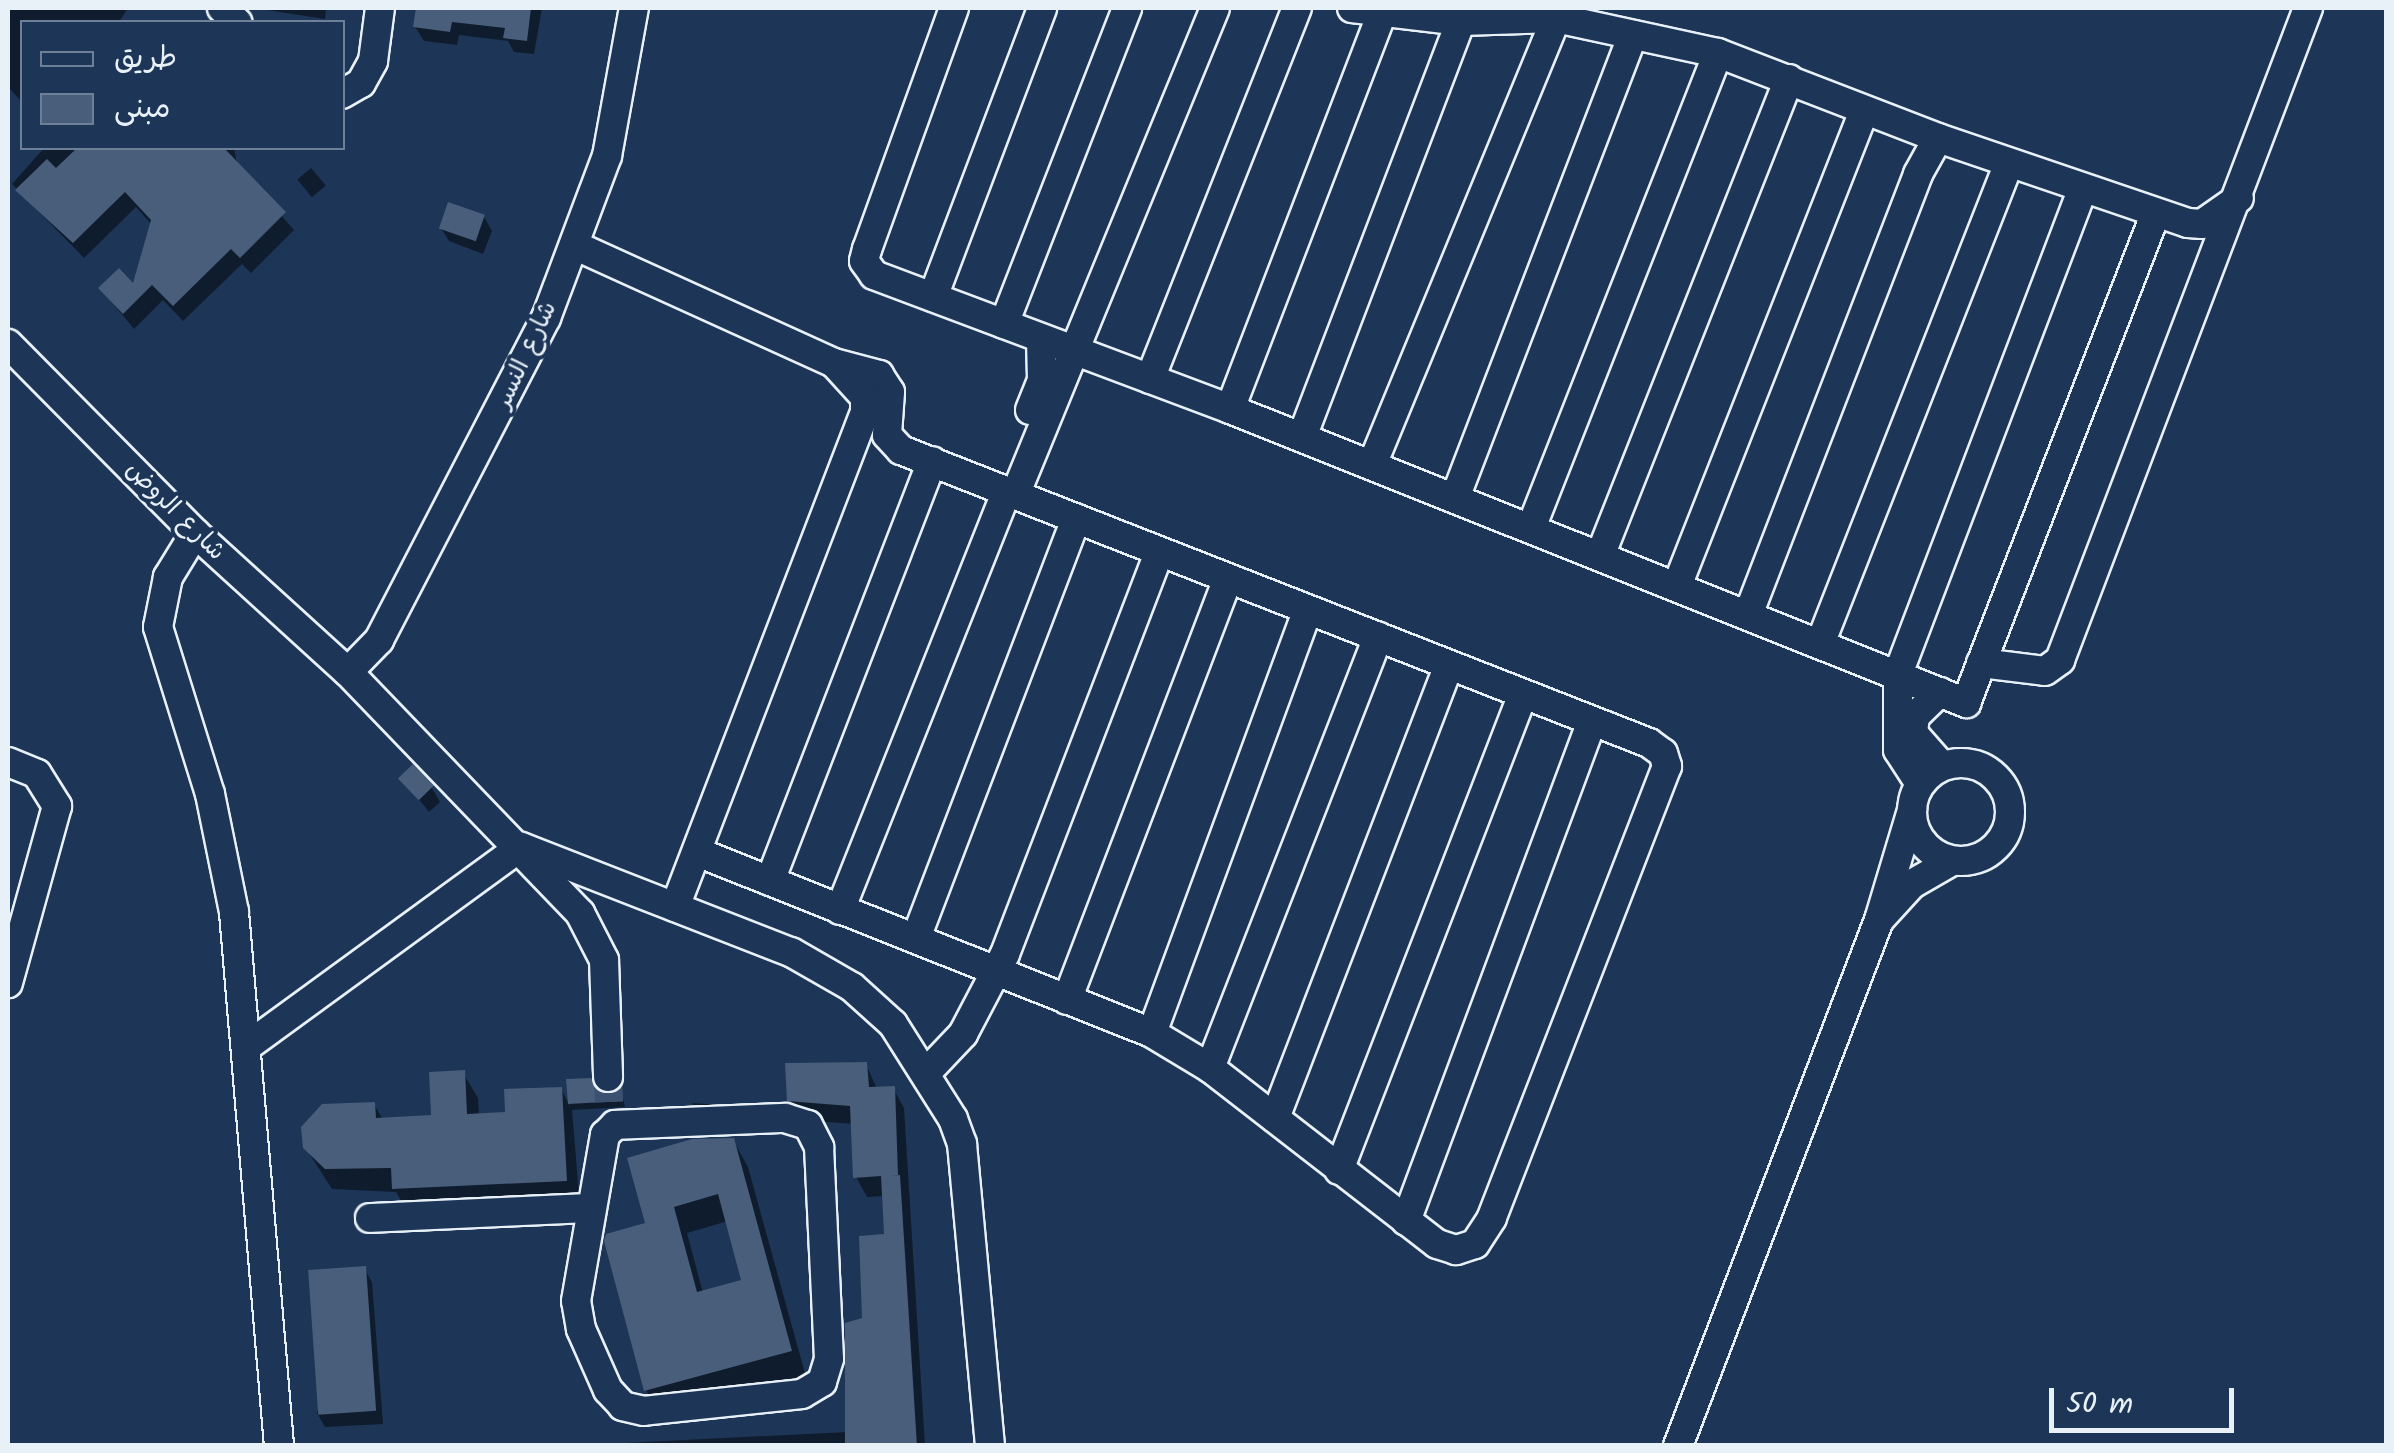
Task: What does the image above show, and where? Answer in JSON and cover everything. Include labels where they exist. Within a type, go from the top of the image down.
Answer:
[{"type":"street","points":[[345,92],[361,84],[373,61],[380,8]]},
{"type":"street","name":"شارع النسر","points":[[348,672],[378,640],[480,453],[574,245],[607,156],[634,8]]},
{"type":"street","points":[[954,8],[864,262],[874,275],[1302,437],[1966,703],[2155,215]]},
{"type":"street","points":[[933,298],[1042,8]]},
{"type":"street","points":[[1004,324],[1127,8]]},
{"type":"street","points":[[840,910],[1007,492],[1078,352],[1215,8]]},
{"type":"street","points":[[1150,378],[1296,8]]},
{"type":"street","points":[[1352,8],[1461,21],[1556,18],[1718,53],[1864,111],[2155,215],[2202,224],[2239,198]]},
{"type":"street","points":[[1981,664],[2045,671],[2060,660],[2239,198],[2308,8]]},
{"type":"street","points":[[1230,409],[1383,12]]},
{"type":"street","points":[[1372,465],[1556,18]]},
{"type":"street","points":[[1302,437],[1461,21]]},
{"type":"street","points":[[1455,498],[1634,36]]},
{"type":"street","points":[[1531,528],[1718,53]]},
{"type":"street","points":[[1600,556],[1789,80]]},
{"type":"street","points":[[1677,586],[1864,111]]},
{"type":"street","points":[[1748,615],[1918,174],[1938,138]]},
{"type":"street","points":[[1820,644],[2009,163]]},
{"type":"street","points":[[1925,787],[1898,750],[1898,674],[2083,188]]},
{"type":"street","points":[[574,245],[834,364],[886,383],[891,444]]},
{"type":"street","points":[[1007,492],[1042,380],[1041,339]]},
{"type":"street","name":"شارع الروض","points":[[8,344],[195,533],[348,672],[521,847],[580,913],[604,960],[609,1103]]},
{"type":"street","points":[[675,907],[858,433],[865,397],[834,364]]},
{"type":"street","points":[[699,853],[1152,1032],[1210,1068],[1446,1248],[1466,1248],[1482,1237],[1665,781],[1663,753],[1592,721],[858,433]]},
{"type":"street","points":[[770,882],[932,461]]},
{"type":"street","points":[[916,938],[1076,519]]},
{"type":"street","points":[[195,533],[168,576],[158,627],[222,845],[250,1045],[279,1446]]},
{"type":"street","points":[[926,1073],[963,1034],[996,972],[1159,552]]},
{"type":"street","points":[[1067,1000],[1228,579]]},
{"type":"street","points":[[1152,1032],[1307,611]]},
{"type":"street","points":[[1210,1068],[1378,637]]},
{"type":"street","points":[[1275,1118],[1448,665]]},
{"type":"street","points":[[1940,692],[1915,716],[1913,733],[1925,787],[1918,838],[1952,861]]},
{"type":"street","points":[[1339,1170],[1523,694]]},
{"type":"street","points":[[1406,1220],[1592,721]]},
{"type":"street","points":[[8,762],[36,774],[57,806],[56,830],[8,984]]},
{"type":"street","points":[[1878,920],[1912,884],[1952,861],[1992,850],[2010,813],[2004,786],[1982,767],[1925,787]]},
{"type":"street","points":[[1678,1446],[1925,787]]},
{"type":"street","points":[[250,1045],[521,847],[791,952],[852,988],[910,1043],[962,1144],[990,1446]]},
{"type":"street","points":[[609,1103],[784,1118],[808,1125],[819,1148],[829,1359],[822,1382],[802,1394],[644,1410],[623,1406],[608,1390],[578,1315],[577,1273],[591,1208],[609,1103]]},
{"type":"street","points":[[370,1218],[591,1208]]},
{"type":"building","points":[[416,8],[531,8],[527,41],[503,38],[505,28],[452,22],[450,32],[413,27]]},
{"type":"building","points":[[75,150],[226,150],[286,212],[240,258],[231,249],[173,306],[152,285],[123,314],[98,288],[119,268],[133,283],[151,220],[125,192],[73,243],[15,190],[47,159],[56,168]]},
{"type":"building","points":[[448,202],[485,215],[476,241],[439,228]]},
{"type":"building","points":[[413,764],[434,786],[419,800],[398,779]]},
{"type":"building","points":[[867,1062],[869,1087],[895,1086],[898,1175],[889,1176],[900,1175],[917,1446],[845,1446],[845,1323],[862,1318],[859,1236],[884,1234],[881,1176],[853,1178],[850,1106],[787,1101],[785,1063]]},
{"type":"building","points":[[465,1070],[467,1114],[505,1112],[504,1089],[562,1087],[567,1181],[392,1189],[391,1168],[325,1169],[303,1148],[301,1127],[322,1104],[375,1102],[376,1118],[431,1115],[429,1072]]},
{"type":"building","points":[[591,1078],[601,1093],[622,1087],[623,1101],[568,1104],[566,1079]]},
{"type":"building","points":[[734,1138],[792,1351],[644,1391],[604,1241],[606,1234],[645,1223],[627,1158],[692,1139]],"holes":[[[718,1194],[741,1280],[697,1292],[674,1207]]]},
{"type":"building","points":[[366,1266],[376,1411],[318,1415],[308,1270]]},
{"type":"tunnel","points":[[608,1077],[609,1102]]}]
